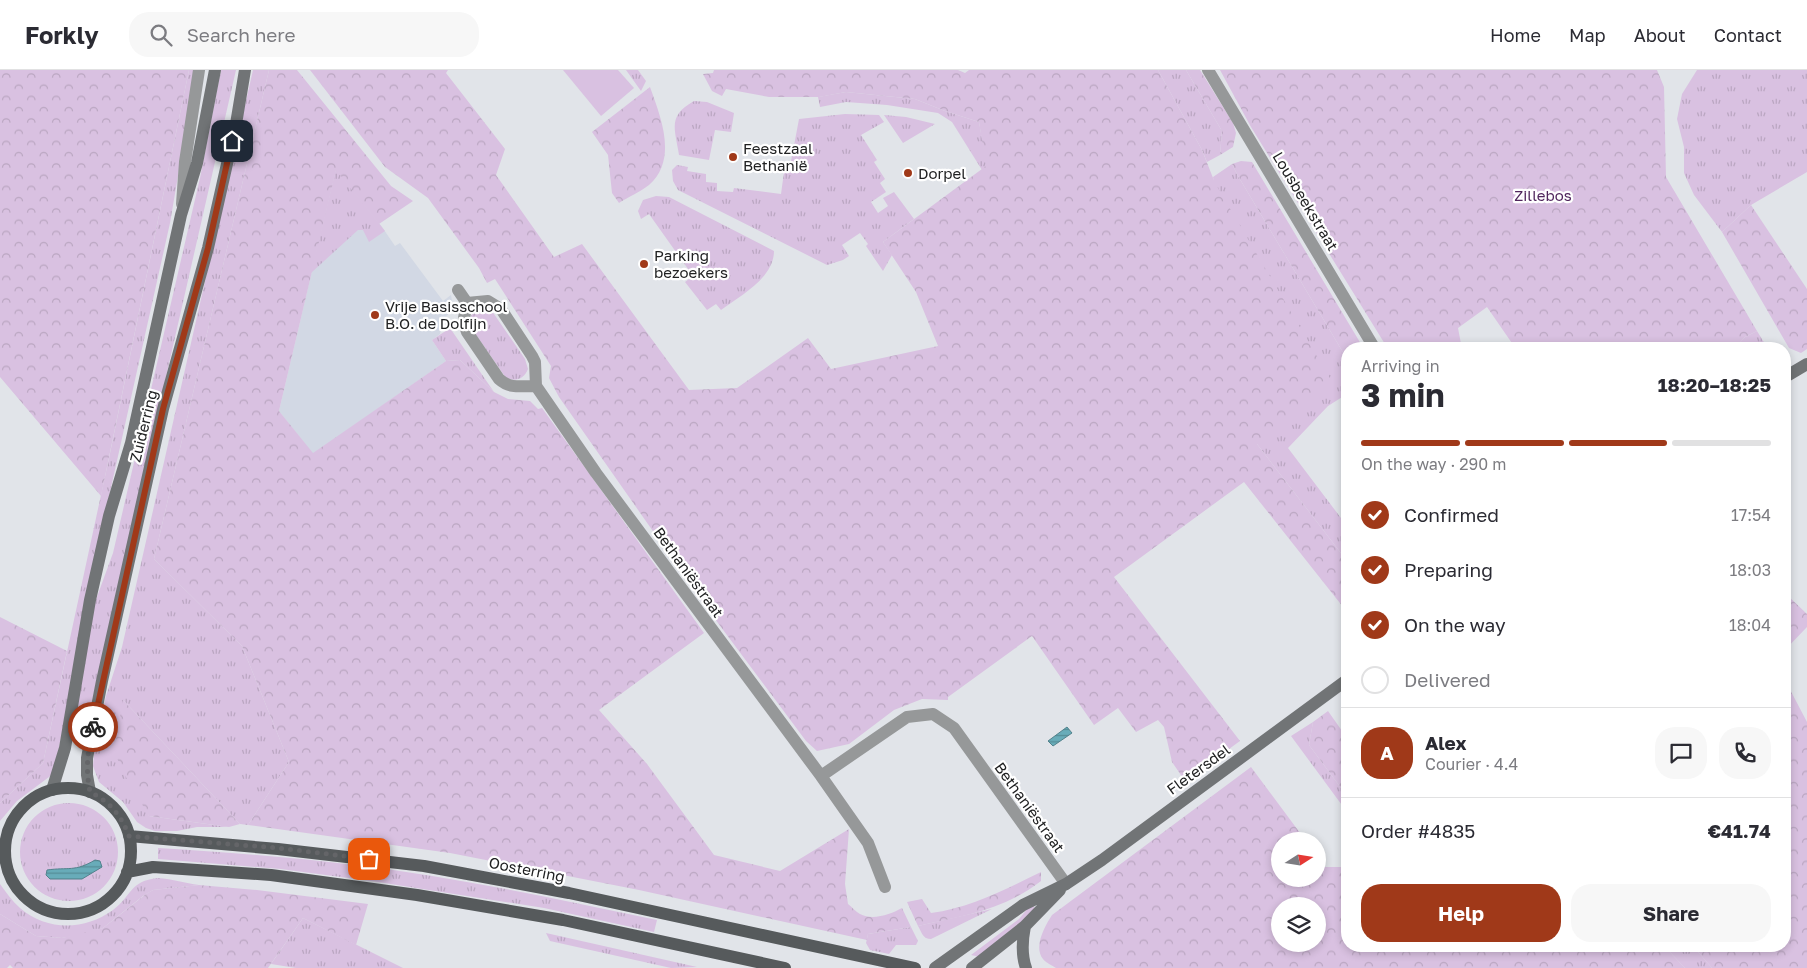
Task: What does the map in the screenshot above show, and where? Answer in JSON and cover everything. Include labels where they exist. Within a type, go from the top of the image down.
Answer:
[{"type":"main road","name":"Zuiderring","points":[[52,790],[65,748],[109,516],[131,442],[181,215],[197,163],[215,70]]},
{"type":"main road","name":"Zuiderring","points":[[90,792],[86,758],[102,681],[163,409],[208,248],[236,124],[245,70]]},
{"type":"main road","points":[[1791,373],[1807,364]]},
{"type":"main road","name":"Fletersdel","points":[[935,968],[1024,905],[1066,884],[1102,860],[1341,684]]},
{"type":"main road","points":[[72,788],[90,792],[115,809],[125,824],[129,836],[131,854],[128,872],[118,889],[104,903],[86,911],[66,914],[46,910],[29,900],[15,885],[4,867],[4,835],[12,821],[29,801],[52,790],[72,788]]},
{"type":"main road","name":"Oosterring","points":[[129,836],[278,848],[424,866],[569,893],[915,968]]},
{"type":"main road","points":[[128,872],[153,867],[271,875],[417,895],[563,920],[785,968]]},
{"type":"main road","name":"Fletersdel","points":[[972,968],[1025,926],[1066,884]]},
{"type":"main road","points":[[1025,926],[1022,953],[1026,968]]},
{"type":"street","points":[[181,215],[185,162],[199,70]]},
{"type":"street","name":"Lousbeekstraat","points":[[1208,70],[1372,342]]},
{"type":"street","points":[[458,290],[467,303],[464,326],[499,378],[504,384],[512,387],[536,386],[535,362],[501,309],[488,301],[467,303]]},
{"type":"street","name":"Bethaniëstraat","points":[[536,386],[602,481],[821,776],[868,843],[885,886]]},
{"type":"street","name":"Bethaniëstraat","points":[[821,776],[907,716],[933,714],[954,728],[1066,884]]},
{"type":"shaded area","name":"Vrije Basisschool B.O. de Dolfijn","points":[[336,169],[395,246],[400,243],[443,301],[451,295],[453,307],[452,311],[443,319],[440,334],[432,340],[446,361],[313,454],[279,411]]},
{"type":"green space","points":[[0,70],[189,70],[101,496],[0,377]]},
{"type":"green space","points":[[189,70],[196,70],[170,223],[104,519],[56,763],[53,773],[17,801],[0,821],[0,803],[43,763],[109,458]]},
{"type":"green space","points":[[221,70],[236,70],[84,736],[73,732],[94,605],[113,553],[200,178]]},
{"type":"green space","points":[[253,70],[269,70],[154,559],[242,646],[289,762],[248,825],[240,824],[123,700],[149,816],[229,827],[197,827],[177,831],[155,831],[137,822],[123,802],[99,782],[93,766],[95,744],[106,696],[122,647]]},
{"type":"green space","points":[[269,70],[297,70],[391,186],[413,201],[379,224],[336,170],[279,411],[313,453],[446,361],[460,360],[494,392],[508,399],[530,401],[538,409],[542,408],[704,633],[599,710],[647,764],[714,855],[780,871],[849,829],[845,884],[848,904],[860,914],[870,917],[887,914],[902,908],[911,927],[868,934],[867,940],[639,890],[450,853],[248,825],[289,762],[242,646],[154,559]]},
{"type":"green space","points":[[310,70],[448,70],[446,73],[505,149],[496,175],[554,257],[582,244],[689,390],[737,388],[808,338],[831,369],[938,346],[916,292],[883,242],[986,166],[979,122],[915,99],[846,92],[819,97],[769,97],[726,89],[722,96],[712,91],[703,74],[713,73],[714,70],[958,70],[965,73],[969,70],[1158,70],[1202,150],[1215,183],[1331,380],[1257,444],[1341,553],[1341,604],[1244,482],[1114,577],[1240,741],[1185,781],[1172,762],[1164,727],[1158,720],[1136,732],[1118,708],[1094,725],[1032,636],[948,697],[948,700],[922,699],[894,710],[849,744],[817,751],[806,741],[706,607],[559,397],[549,378],[551,366],[495,279],[487,283],[479,268],[428,198],[385,167]]},
{"type":"green space","points":[[563,70],[618,70],[634,88],[601,116]]},
{"type":"green space","points":[[626,70],[638,70],[646,81],[641,91]]},
{"type":"green space","points":[[1158,70],[1186,70],[1222,131],[1220,155],[1207,162]]},
{"type":"green space","points":[[1186,70],[1200,70],[1233,123],[1236,133],[1233,147],[1220,155],[1222,131]]},
{"type":"green space","name":"Zillebos","points":[[1220,70],[1657,70],[1664,87],[1666,177],[1757,331],[1745,337],[1740,342],[1511,342],[1487,307],[1458,328],[1461,342],[1384,342],[1251,127]]},
{"type":"green space","points":[[1697,70],[1807,70],[1807,172],[1751,205],[1722,232],[1694,195],[1684,173],[1684,147],[1677,119],[1682,94]]},
{"type":"green space","points":[[650,87],[662,125],[665,151],[663,163],[658,175],[649,185],[619,203],[612,193],[608,155],[592,132]]},
{"type":"green space","points":[[846,92],[915,99],[979,122],[987,166],[982,170],[952,122],[938,113],[887,105],[846,102],[820,107],[818,97]]},
{"type":"green space","points":[[694,101],[707,102],[734,113],[731,132],[715,130],[709,160],[679,155],[675,130],[676,118],[685,107]]},
{"type":"green space","points":[[845,114],[879,115],[884,122],[861,135],[877,160],[874,162],[885,179],[880,183],[886,192],[871,202],[878,213],[888,206],[883,198],[894,192],[914,219],[883,242],[892,255],[883,271],[866,246],[868,244],[860,233],[842,245],[849,256],[827,265],[678,190],[673,181],[672,170],[677,165],[688,167],[687,171],[706,174],[706,182],[717,183],[717,191],[733,192],[734,188],[781,194],[784,172],[789,172],[799,119]]},
{"type":"green space","points":[[884,115],[906,117],[935,124],[903,143]]},
{"type":"green space","points":[[1241,161],[1252,162],[1360,342],[1341,342],[1341,349],[1232,164]]},
{"type":"green space","points":[[1232,164],[1341,349],[1341,398],[1328,406],[1288,448],[1341,518],[1341,553],[1257,444],[1213,177]]},
{"type":"green space","points":[[336,169],[385,231],[369,242],[363,230],[358,230],[311,273]]},
{"type":"green space","points":[[656,196],[669,197],[774,251],[773,261],[768,270],[755,285],[721,310],[716,304],[707,310],[685,282],[693,276],[649,214],[641,219],[638,211],[643,200]]},
{"type":"green space","points":[[1751,205],[1807,289],[1807,349],[1801,353],[1791,349],[1791,342],[1786,342],[1722,232]]},
{"type":"green space","points":[[479,308],[490,310],[494,314],[525,359],[528,369],[522,377],[516,380],[506,378],[472,329],[469,319],[475,310]]},
{"type":"green space","points":[[450,328],[494,392],[460,360],[446,361],[432,340]]},
{"type":"green space","points":[[1757,331],[1764,342],[1740,342],[1745,337]]},
{"type":"green space","points":[[1791,599],[1807,614],[1807,627],[1791,644]]},
{"type":"green space","points":[[0,617],[67,651],[43,763],[0,803]]},
{"type":"green space","points":[[1791,691],[1807,722],[1807,968],[1712,968],[1698,952],[1791,952]]},
{"type":"green space","points":[[123,700],[240,824],[229,827],[149,816],[123,772],[114,751]]},
{"type":"green space","points":[[1328,711],[1341,729],[1341,788],[1309,745],[1313,722]]},
{"type":"green space","points":[[1313,722],[1309,745],[1341,788],[1341,804],[1291,736]]},
{"type":"green space","points":[[1251,767],[1299,832],[1271,832],[1271,888],[1326,888],[1326,867],[1341,867],[1341,952],[1670,952],[1685,968],[1056,968],[1043,959],[1040,954],[1041,937],[1052,915]]},
{"type":"green space","points":[[69,803],[88,807],[104,817],[114,833],[118,852],[114,871],[104,887],[88,897],[69,901],[50,897],[34,887],[24,871],[20,852],[24,833],[34,817],[50,807]]},
{"type":"green space","points":[[158,848],[281,857],[392,870],[506,889],[657,920],[654,932],[544,908],[378,882],[281,869],[158,859]]},
{"type":"green space","points":[[1041,872],[1041,881],[1012,899],[982,911],[951,919],[918,926],[907,902],[922,899],[931,913],[960,907],[988,897]]},
{"type":"green space","points":[[158,878],[199,885],[153,890],[103,928],[62,938],[36,936],[0,914],[0,884],[17,905],[31,916],[54,924],[78,925],[102,917],[119,905],[141,882]]},
{"type":"green space","points":[[199,885],[257,890],[368,904],[356,945],[303,918],[268,968],[13,968],[10,965],[7,968],[0,968],[0,914],[36,936],[62,938],[103,928],[153,890]]},
{"type":"green space","points":[[1034,906],[1035,910],[980,957],[971,955],[1019,919],[1028,908]]},
{"type":"green space","points":[[992,909],[931,939],[924,937],[918,926]]},
{"type":"green space","points":[[303,918],[403,968],[296,968],[271,964]]},
{"type":"green space","points":[[911,927],[918,941],[916,945],[896,945],[889,954],[870,950],[866,943],[868,934]]},
{"type":"green space","points":[[546,933],[697,967],[671,968],[550,941]]},
{"type":"green space","points":[[1670,952],[1698,952],[1712,968],[1685,968]]},
{"type":"water","points":[[1067,727],[1072,733],[1053,746],[1048,741]]},
{"type":"water","points":[[95,860],[100,861],[102,867],[82,879],[50,879],[46,875],[47,870],[77,868]]},
{"type":"way so far","points":[[93,727],[86,758],[90,792],[111,805],[119,814],[129,836],[278,848],[369,859]]},
{"type":"place","name":"Feestzaal Bethanië","points":[[733,157]]},
{"type":"place","name":"Dorpel","points":[[908,173]]},
{"type":"place","name":"Parking bezoekers","points":[[644,264]]},
{"type":"place","name":"Vrije Basisschool B.O. de Dolfijn","points":[[375,315]]},
{"type":"route","points":[[93,727],[163,409],[208,248],[232,141]]}]
